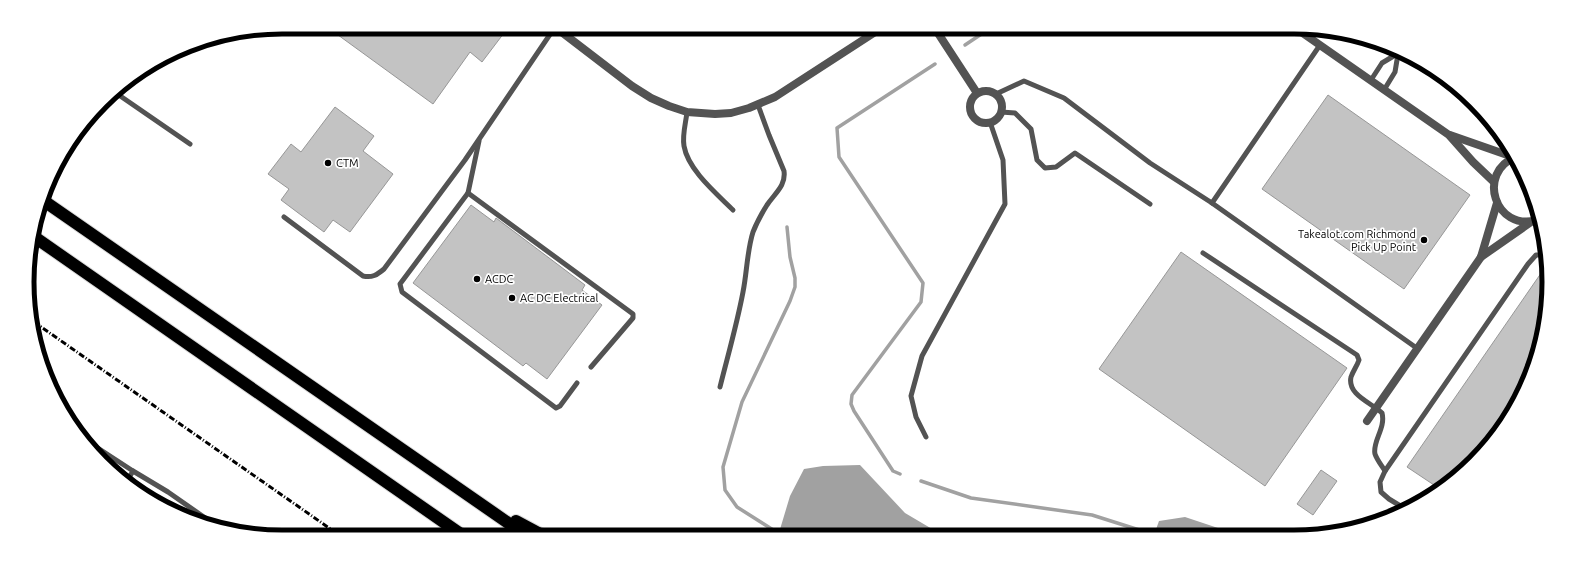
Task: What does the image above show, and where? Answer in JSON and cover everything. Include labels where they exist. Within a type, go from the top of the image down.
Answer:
[{"type":"highway","points":[[47,203],[517,530]]},
{"type":"highway","points":[[38,239],[455,530]]},
{"type":"highway","points":[[302,424],[445,530]]},
{"type":"highway","points":[[452,485],[533,530]]},
{"type":"street","points":[[564,34],[632,86],[651,98],[687,112],[715,114],[731,113],[758,105],[775,97],[872,34]]},
{"type":"street","points":[[938,34],[977,94]]},
{"type":"street","points":[[1305,35],[1449,135],[1473,162],[1494,182]]},
{"type":"street","points":[[987,91],[996,94],[1001,102],[1001,112],[998,117],[985,123],[976,119],[971,111],[971,101],[977,94],[987,91]]},
{"type":"street","points":[[1449,135],[1507,155]]},
{"type":"street","points":[[1510,160],[1504,163],[1494,182],[1497,203],[1503,212],[1511,218],[1521,221],[1534,221]]},
{"type":"street","points":[[1367,421],[1481,257],[1497,203]]},
{"type":"street","points":[[1481,257],[1534,221]]},
{"type":"lane","points":[[284,217],[363,276],[372,277],[384,269],[464,160],[550,34]]},
{"type":"lane","points":[[1212,203],[1320,45]]},
{"type":"lane","points":[[1371,80],[1382,63],[1394,56]]},
{"type":"lane","points":[[1384,90],[1395,72],[1397,57]]},
{"type":"lane","points":[[996,94],[1024,81],[1064,98],[1150,163],[1212,203],[1418,349]]},
{"type":"lane","points":[[119,95],[190,144]]},
{"type":"lane","points":[[720,387],[743,291],[748,252],[754,232],[761,214],[778,192],[784,182],[785,177],[758,105]]},
{"type":"lane","points":[[687,112],[684,137],[684,146],[687,155],[706,184],[733,210]]},
{"type":"lane","points":[[1001,112],[1016,114],[1031,129],[1037,160],[1045,168],[1056,167],[1075,153],[1150,204]]},
{"type":"lane","points":[[926,437],[916,417],[911,396],[922,356],[1004,204],[1003,160],[990,122]]},
{"type":"lane","points":[[479,138],[468,193],[400,284],[402,292],[556,408],[560,406],[577,383]]},
{"type":"lane","points":[[468,193],[633,314],[633,318],[590,367]]},
{"type":"lane","points":[[1203,253],[1357,355],[1359,360],[1350,383],[1353,390],[1377,408],[1384,419],[1375,449],[1375,454],[1385,471]]},
{"type":"lane","points":[[1400,506],[1381,492],[1380,482],[1385,471],[1528,264],[1536,255],[1540,255]]},
{"type":"lane","points":[[98,448],[168,492],[205,518]]},
{"type":"lane","points":[[129,477],[133,470]]},
{"type":"shaded area","points":[[860,465],[905,513],[934,530],[780,530],[790,496],[804,469],[823,466]]},
{"type":"shaded area","points":[[1185,517],[1224,530],[1156,530],[1159,521]]},
{"type":"building","points":[[337,34],[503,34],[482,62],[470,52],[433,104]]},
{"type":"building","points":[[1328,95],[1470,195],[1404,289],[1262,189]]},
{"type":"building","name":"CTM","points":[[335,107],[374,136],[363,151],[393,174],[350,232],[333,220],[324,232],[281,200],[289,189],[268,174],[291,144],[301,152]]},
{"type":"building","name":"AC DC Electrical","points":[[471,205],[494,222],[496,218],[585,285],[582,290],[602,305],[547,379],[526,363],[523,366],[413,283]]},
{"type":"building","points":[[1181,252],[1347,368],[1265,486],[1099,369]]},
{"type":"building","points":[[1541,273],[1540,314],[1534,346],[1523,377],[1509,406],[1500,420],[1480,446],[1458,468],[1435,486],[1407,467]]},
{"type":"building","points":[[1321,470],[1337,481],[1313,515],[1297,504]]},
{"type":"waterway","points":[[965,45],[982,34]]},
{"type":"waterway","points":[[900,474],[893,471],[854,411],[851,404],[852,395],[921,302],[923,283],[839,157],[837,128],[935,64]]},
{"type":"waterway","points":[[773,530],[737,507],[725,490],[723,467],[742,402],[790,301],[795,287],[787,227]]},
{"type":"waterway","points":[[921,481],[971,498],[1092,515],[1139,530]]},
{"type":"railway","points":[[38,325],[332,530]]},
{"type":"place","name":"CTM","points":[[328,163]]},
{"type":"place","name":"Takealot.com Richmond Pick Up Point","points":[[1424,240]]},
{"type":"place","name":"ACDC","points":[[477,279]]},
{"type":"place","name":"AC DC Electrical","points":[[512,298]]}]
